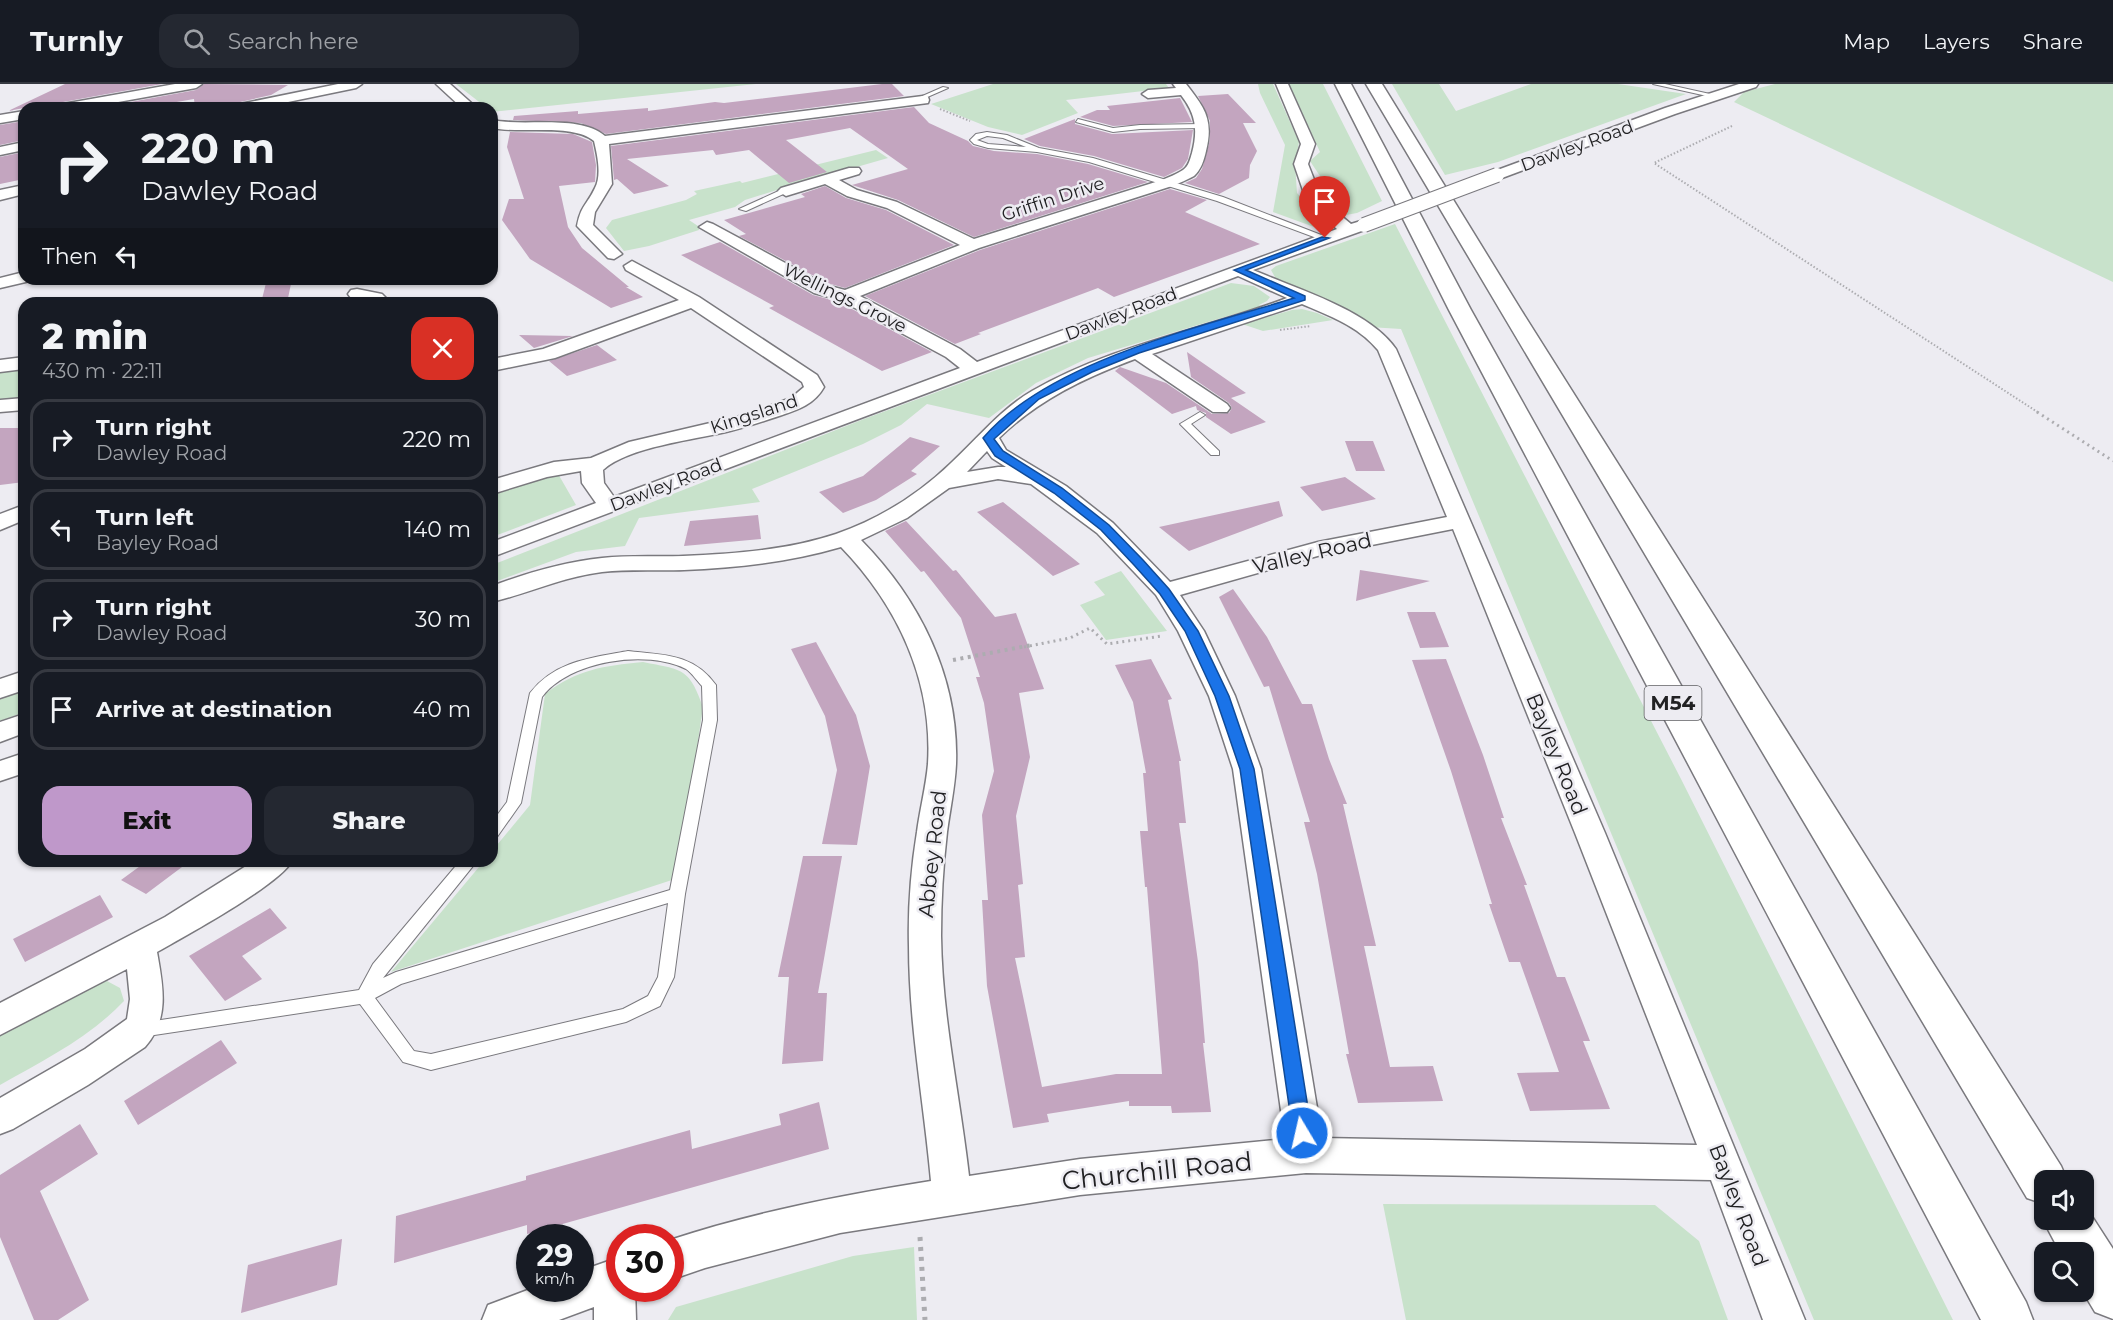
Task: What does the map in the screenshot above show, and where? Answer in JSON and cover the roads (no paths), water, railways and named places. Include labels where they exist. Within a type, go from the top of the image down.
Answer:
[{"type":"highway","name":"M54","points":[[1343,84],[1460,310],[2008,1320]]},
{"type":"highway","points":[[1374,84],[2037,1170]]},
{"type":"highway","points":[[2073,1230],[2113,1294]]},
{"type":"street","points":[[96,102],[196,84]]},
{"type":"street","points":[[266,102],[336,86],[356,84]]},
{"type":"street","points":[[442,84],[463,102]]},
{"type":"street","points":[[1282,84],[1308,144],[1301,164],[1315,202],[1356,228]]},
{"type":"street","name":"Dawley Road","points":[[498,548],[1238,270],[1752,84]]},
{"type":"street","points":[[1148,94],[1182,88],[1197,108],[1203,126]]},
{"type":"street","points":[[94,89],[107,100]]},
{"type":"street","points":[[602,141],[918,100]]},
{"type":"street","points":[[0,119],[18,116]]},
{"type":"street","points":[[498,126],[507,128],[568,128],[597,135],[602,141],[606,183],[587,213],[585,226],[614,254]]},
{"type":"street","name":"Griffin Drive","points":[[846,296],[973,245],[1167,183],[1190,172],[1196,163],[1203,126]]},
{"type":"street","points":[[0,151],[18,147]]},
{"type":"street","points":[[786,190],[854,171]]},
{"type":"street","points":[[828,180],[852,193],[892,205],[973,245]]},
{"type":"street","points":[[0,195],[18,190]]},
{"type":"street","name":"Wellings Grove","points":[[704,231],[820,289],[846,296],[953,353],[974,369]]},
{"type":"street","name":"Kingsland","points":[[593,465],[624,450],[739,423],[799,402],[811,394],[814,387],[810,379],[693,301],[632,266]]},
{"type":"street","name":"Bayley Road","points":[[1238,270],[1356,321],[1377,337],[1387,349],[1461,521],[1723,1163],[1784,1320]]},
{"type":"street","points":[[0,283],[18,278]]},
{"type":"street","points":[[357,294],[371,297]]},
{"type":"street","name":"Dawley Road","points":[[498,593],[532,579],[563,571],[624,563],[749,558],[818,546],[846,538],[876,525],[942,483],[988,438],[1036,397],[1079,374],[1135,351],[1302,298]]},
{"type":"street","points":[[498,364],[548,354],[693,301]]},
{"type":"street","points":[[1135,351],[1229,405],[1200,415]]},
{"type":"street","points":[[0,366],[18,364]]},
{"type":"street","points":[[0,406],[18,404]]},
{"type":"street","points":[[988,438],[999,454],[1041,480],[1105,528],[1165,591],[1191,631],[1222,696],[1247,769],[1306,1155]]},
{"type":"street","points":[[498,485],[548,469],[570,465],[593,465],[591,472],[595,485],[611,506]]},
{"type":"street","points":[[942,483],[998,473],[1041,480]]},
{"type":"street","points":[[0,523],[18,515]]},
{"type":"street","name":"Valley Road","points":[[1165,591],[1318,549],[1461,521]]},
{"type":"street","name":"Abbey Road","points":[[846,538],[869,560],[902,606],[917,634],[929,665],[941,729],[942,764],[926,890],[925,949],[935,1200]]},
{"type":"street","points":[[0,689],[18,682]]},
{"type":"street","points":[[0,732],[18,725]]},
{"type":"street","points":[[0,771],[18,766]]},
{"type":"street","points":[[0,1020],[140,946],[269,867]]},
{"type":"street","points":[[0,1118],[111,1051],[139,1030],[147,1008],[140,946]]},
{"type":"street","name":"Churchill Road","points":[[684,1255],[840,1214],[1080,1177],[1306,1155],[1723,1163]]},
{"type":"street","points":[[503,1320],[606,1282]]},
{"type":"street","points":[[615,1302],[615,1320]]},
{"type":"lane","points":[[1656,84],[1685,87],[1716,96]]},
{"type":"lane","points":[[918,100],[945,88]]},
{"type":"lane","points":[[1078,120],[1113,130],[1203,126]]},
{"type":"lane","points":[[1037,150],[1023,142],[993,135],[978,136],[973,140],[988,146],[1037,150],[1090,160],[1220,199],[1325,238]]},
{"type":"lane","points":[[743,209],[786,190]]},
{"type":"lane","points":[[1200,415],[1185,424],[1215,453]]},
{"type":"lane","points":[[364,996],[409,1057],[431,1062],[626,1015],[654,1001],[666,977],[676,894],[710,720],[709,685],[693,667],[670,660],[628,655],[583,664],[559,673],[545,683],[535,696],[514,803],[498,825]]},
{"type":"lane","points":[[364,996],[379,969],[464,867]]},
{"type":"lane","points":[[139,1030],[364,996],[396,979],[676,894]]}]
